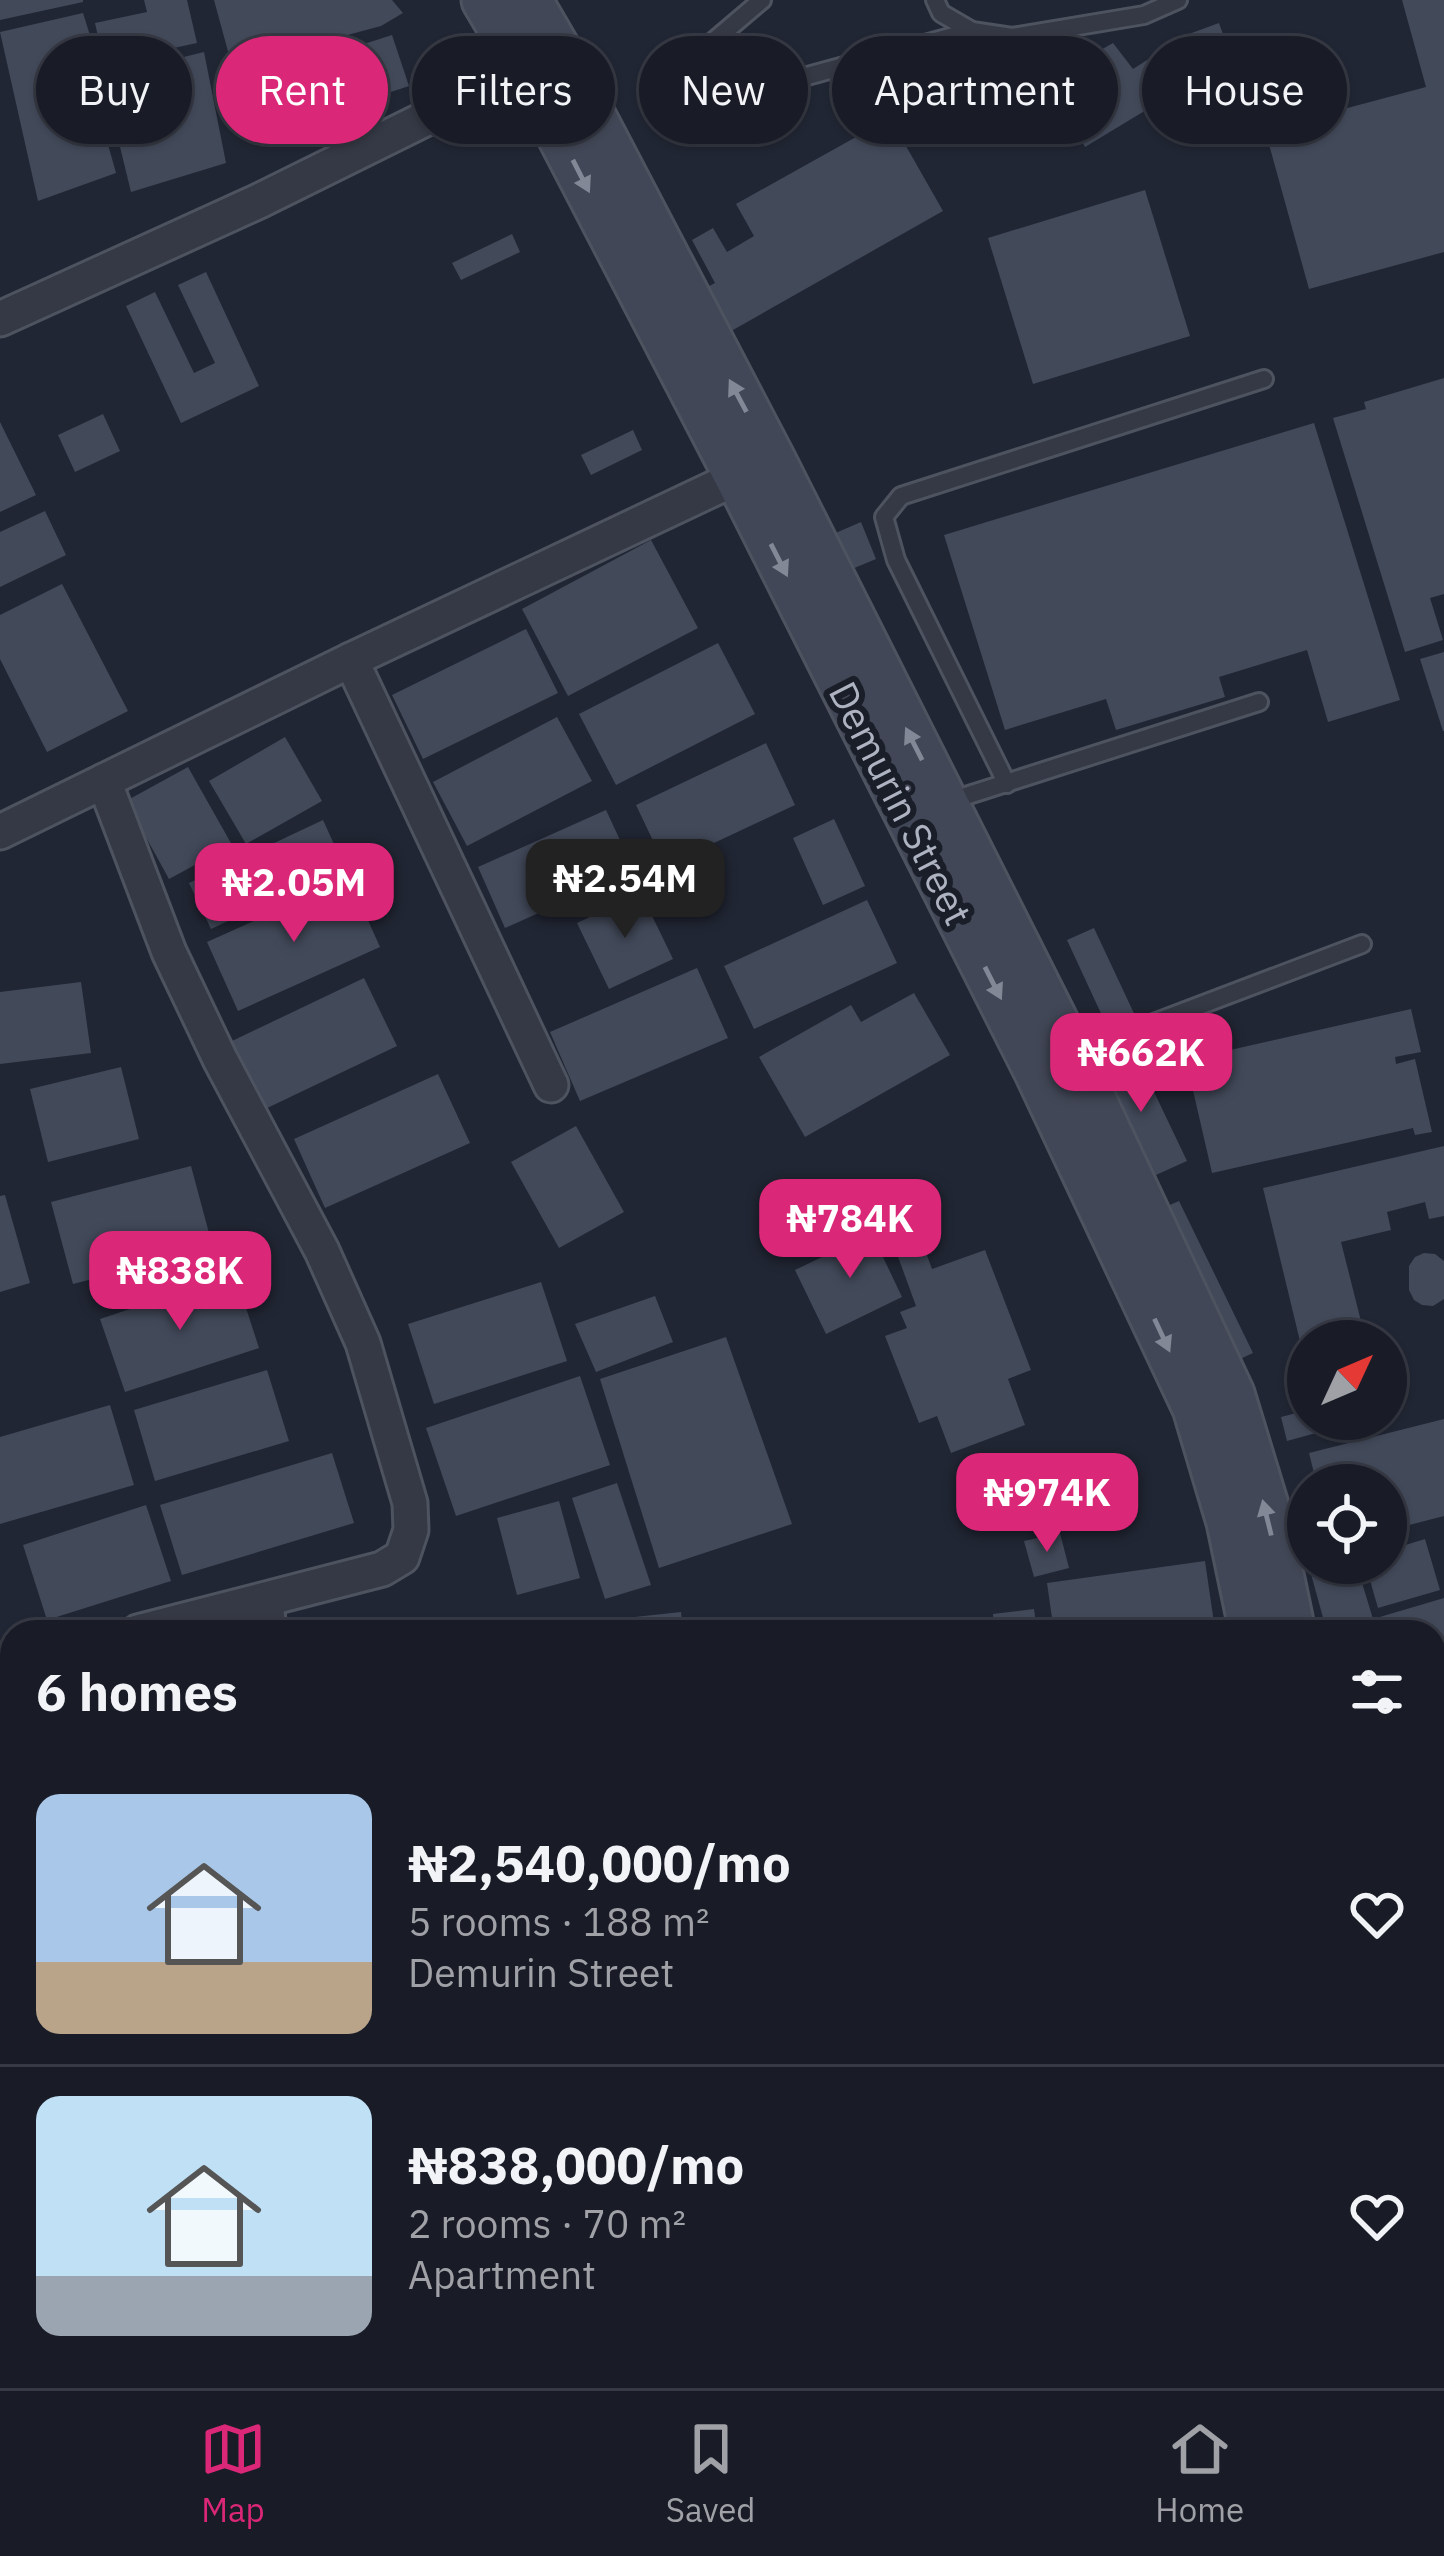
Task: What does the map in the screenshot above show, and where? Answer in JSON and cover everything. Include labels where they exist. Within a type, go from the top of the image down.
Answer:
[{"type":"street","name":"Demurin Street","points":[[518,7],[531,36]]},
{"type":"street","points":[[0,319],[412,125]]},
{"type":"street","name":"Demurin Street","points":[[581,144],[737,477],[1037,1070],[1196,1408],[1230,1522],[1250,1620]]},
{"type":"street","name":"Demurin Street","points":[[590,144],[772,460],[1071,1054],[1232,1394],[1267,1512],[1290,1620]]},
{"type":"street","points":[[0,832],[737,477]]},
{"type":"street","points":[[351,660],[551,1085]]},
{"type":"street","points":[[104,781],[169,952],[322,1251],[363,1343],[410,1503],[411,1530],[402,1557],[267,1616],[235,1620]]},
{"type":"lane","points":[[762,0],[689,62],[672,86],[682,100],[705,104],[972,31]]},
{"type":"lane","points":[[935,0],[941,13],[972,31],[1012,37],[1144,15],[1178,0]]},
{"type":"lane","points":[[1007,784],[896,560],[884,517],[901,496],[1264,379]]},
{"type":"lane","points":[[944,803],[1259,702]]},
{"type":"lane","points":[[1071,1054],[1362,944]]},
{"type":"building","points":[[0,0],[83,0],[83,2],[0,20]]},
{"type":"building","points":[[144,0],[187,0],[197,43],[192,44],[192,36],[98,36],[95,23],[147,12]]},
{"type":"building","points":[[214,0],[392,0],[403,13],[381,26],[344,36],[224,36]]},
{"type":"building","points":[[1402,0],[1444,0],[1444,252],[1309,289],[1269,144],[1347,144],[1347,108],[1426,87]]},
{"type":"building","points":[[83,13],[90,36],[36,36],[36,144],[108,144],[116,173],[38,201],[0,32]]},
{"type":"building","points":[[1219,23],[1224,36],[1183,36]]},
{"type":"building","points":[[392,35],[409,86],[388,93],[388,36]]},
{"type":"building","points":[[1118,50],[1133,69],[1142,63],[1142,113],[1118,127]]},
{"type":"building","points":[[204,52],[216,113],[216,144],[222,144],[226,163],[131,192],[119,144],[192,144],[192,55]]},
{"type":"building","points":[[843,144],[905,144],[943,211],[717,339],[692,295],[715,283],[692,240],[713,228],[727,252],[754,236],[736,204]]},
{"type":"building","points":[[1145,190],[1190,336],[1033,384],[988,238]]},
{"type":"building","points":[[512,234],[520,252],[461,280],[452,263]]},
{"type":"building","points":[[206,272],[259,386],[181,423],[126,306],[155,292],[194,373],[215,363],[178,285]]},
{"type":"building","points":[[1444,378],[1444,594],[1430,598],[1443,640],[1405,652],[1333,418],[1366,409],[1364,402]]},
{"type":"building","points":[[103,414],[120,451],[75,472],[58,435]]},
{"type":"building","points":[[0,422],[36,495],[0,512]]},
{"type":"building","points":[[1314,423],[1400,700],[1328,722],[1307,650],[1219,677],[1225,697],[1116,730],[1106,699],[1005,730],[944,535]]},
{"type":"building","points":[[633,430],[642,450],[591,475],[581,455]]},
{"type":"building","points":[[45,511],[66,555],[0,587],[0,532]]},
{"type":"building","points":[[861,522],[876,559],[840,574],[824,538]]},
{"type":"building","points":[[651,540],[698,628],[568,696],[522,609]]},
{"type":"building","points":[[62,584],[128,711],[47,752],[0,659],[0,615]]},
{"type":"building","points":[[526,629],[558,693],[423,759],[392,695]]},
{"type":"building","points":[[718,643],[755,714],[616,785],[579,714]]},
{"type":"building","points":[[1444,652],[1444,731],[1443,731],[1420,659]]},
{"type":"building","points":[[557,717],[592,781],[467,846],[433,782]]},
{"type":"building","points":[[285,737],[322,801],[246,844],[209,781]]},
{"type":"building","points":[[766,743],[795,805],[665,866],[636,805]]},
{"type":"building","points":[[188,767],[232,845],[169,879],[126,801]]},
{"type":"building","points":[[606,810],[634,870],[505,928],[478,867]]},
{"type":"building","points":[[834,819],[865,886],[823,905],[793,838]]},
{"type":"building","points":[[323,820],[344,866],[211,929],[189,883]]},
{"type":"building","points":[[349,878],[380,947],[238,1011],[207,942]]},
{"type":"building","points":[[641,893],[673,959],[609,989],[577,923]]},
{"type":"building","points":[[867,900],[897,963],[754,1029],[724,966]]},
{"type":"building","points":[[1094,928],[1138,1022],[1111,1035],[1067,940]]},
{"type":"building","points":[[697,968],[728,1038],[580,1101],[550,1032]]},
{"type":"building","points":[[364,978],[397,1046],[263,1110],[230,1042]]},
{"type":"building","points":[[81,982],[91,1053],[0,1064],[0,992]]},
{"type":"building","points":[[914,993],[950,1055],[805,1137],[759,1057],[851,1005],[861,1022]]},
{"type":"building","points":[[1411,1009],[1421,1052],[1395,1057],[1396,1064],[1415,1059],[1432,1132],[1415,1135],[1413,1128],[1212,1173],[1186,1060]]},
{"type":"building","points":[[1134,1050],[1187,1161],[1147,1179],[1095,1068]]},
{"type":"building","points":[[121,1067],[139,1139],[48,1162],[30,1089]]},
{"type":"building","points":[[438,1074],[470,1143],[325,1208],[294,1139]]},
{"type":"building","points":[[576,1126],[624,1212],[559,1248],[511,1162]]},
{"type":"building","points":[[1444,1146],[1444,1216],[1429,1219],[1425,1202],[1387,1212],[1391,1230],[1341,1242],[1361,1320],[1295,1320],[1263,1188]]},
{"type":"building","points":[[191,1166],[213,1248],[73,1284],[51,1202]]},
{"type":"building","points":[[5,1195],[30,1283],[0,1292],[0,1196]]},
{"type":"building","points":[[1179,1201],[1253,1353],[1223,1367],[1149,1214]]},
{"type":"building","points":[[882,1228],[894,1250],[882,1255],[902,1297],[826,1334],[795,1270]]},
{"type":"building","points":[[919,1234],[932,1269],[985,1250],[1031,1370],[1008,1379],[1025,1425],[951,1453],[937,1416],[919,1423],[885,1336],[907,1328],[900,1312],[916,1306],[893,1243]]},
{"type":"building","points":[[1424,1253],[1444,1261],[1444,1299],[1433,1306],[1414,1300],[1409,1290],[1409,1266]]},
{"type":"building","points":[[235,1274],[259,1348],[125,1392],[100,1319]]},
{"type":"building","points":[[541,1282],[567,1361],[434,1404],[408,1324]]},
{"type":"building","points":[[655,1296],[673,1342],[596,1372],[575,1324]]},
{"type":"building","points":[[726,1337],[792,1524],[659,1568],[600,1379]]},
{"type":"building","points":[[267,1370],[289,1441],[155,1481],[134,1410]]},
{"type":"building","points":[[580,1376],[610,1465],[456,1516],[426,1428]]},
{"type":"building","points":[[110,1405],[134,1485],[0,1524],[0,1437]]},
{"type":"building","points":[[1444,1419],[1444,1516],[1407,1526],[1407,1464],[1312,1464],[1309,1453],[1361,1440],[1407,1440],[1407,1428]]},
{"type":"building","points":[[332,1453],[354,1523],[182,1575],[160,1505]]},
{"type":"building","points":[[617,1483],[651,1585],[605,1599],[572,1498]]},
{"type":"building","points":[[559,1501],[580,1578],[517,1595],[497,1518]]},
{"type":"building","points":[[146,1505],[171,1581],[47,1620],[23,1545]]},
{"type":"building","points":[[1060,1533],[1069,1568],[1034,1577],[1024,1541]]},
{"type":"building","points":[[1425,1539],[1440,1590],[1378,1608],[1371,1584],[1407,1584],[1407,1545]]},
{"type":"building","points":[[1205,1561],[1214,1620],[1052,1620],[1047,1583]]},
{"type":"building","points":[[1314,1584],[1362,1584],[1373,1619],[1444,1598],[1444,1620],[1324,1620]]},
{"type":"building","points":[[1034,1609],[1035,1620],[994,1620],[993,1614]]},
{"type":"building","points":[[681,1612],[682,1620],[607,1620]]}]
